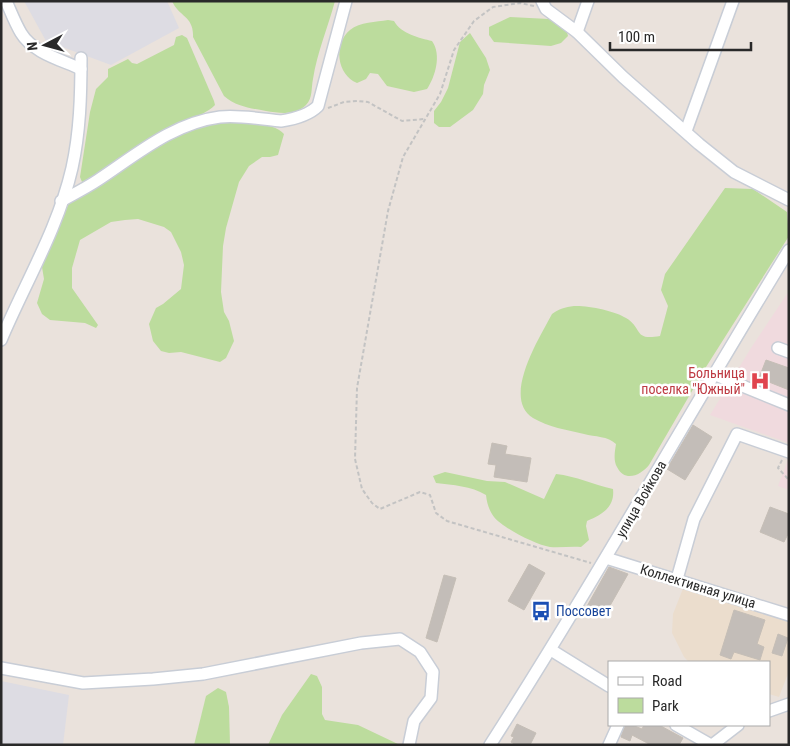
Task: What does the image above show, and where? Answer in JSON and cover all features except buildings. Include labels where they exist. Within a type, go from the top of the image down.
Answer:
[{"type":"street","points":[[1,340],[45,245],[72,169],[80,107],[81,64],[40,50],[30,44],[22,34],[6,1]]},
{"type":"street","points":[[61,201],[96,181],[145,147],[182,128],[201,121],[220,117],[281,121],[290,120],[316,109],[346,1]]},
{"type":"street","points":[[577,32],[588,1]]},
{"type":"street","points":[[686,131],[733,1]]},
{"type":"street","points":[[544,5],[577,32],[623,77],[699,144],[734,172],[789,200]]},
{"type":"street","name":"улица Войкова","points":[[490,745],[604,563],[713,374],[789,250]]},
{"type":"street","points":[[713,374],[789,405]]},
{"type":"street","points":[[677,579],[694,519],[737,434],[788,452]]},
{"type":"street","name":"Коллективная улица","points":[[604,563],[677,579],[789,615]]},
{"type":"street","points":[[1,668],[83,683],[153,679],[203,674],[361,643],[400,639],[420,652],[433,672],[431,698],[414,721],[409,745]]},
{"type":"street","points":[[551,650],[608,685]]},
{"type":"street","points":[[770,711],[789,704]]},
{"type":"street","points":[[609,745],[618,726]]},
{"type":"street","points":[[678,726],[712,745],[737,726]]},
{"type":"path","points":[[544,5],[520,3],[493,7],[474,21],[454,50],[440,94],[403,157],[388,211],[357,388],[355,459],[362,489],[380,509],[420,492],[430,495],[436,513],[447,521],[604,563]]},
{"type":"path","points":[[316,109],[358,100],[368,102],[402,121],[424,119]]},
{"type":"path","points":[[788,452],[778,468],[789,480]]},
{"type":"shaded area","points":[[24,1],[167,1],[179,28],[111,65],[46,41]]},
{"type":"shaded area","name":"Больница поселка \"Южный\"","points":[[789,291],[789,443],[710,415]]},
{"type":"shaded area","points":[[789,457],[789,490],[778,486]]},
{"type":"shaded area","points":[[684,586],[789,618],[789,671],[779,697],[770,694],[770,661],[688,661],[672,633],[673,614]]},
{"type":"shaded area","points":[[1,681],[69,695],[63,745],[1,745]]},
{"type":"green space","points":[[172,1],[335,1],[317,60],[311,96],[306,105],[297,111],[282,113],[249,108],[229,100],[224,96],[193,37],[193,30],[189,21]]},
{"type":"green space","points":[[510,17],[549,19],[566,28],[568,36],[561,43],[551,46],[494,42],[489,35],[489,27]]},
{"type":"green space","points":[[388,20],[394,21],[401,29],[411,35],[432,41],[437,53],[437,59],[433,78],[427,89],[414,92],[387,86],[378,74],[370,73],[366,79],[357,83],[345,73],[339,51],[345,36],[358,25]]},
{"type":"green space","points":[[470,33],[486,58],[490,70],[484,85],[483,94],[473,110],[450,127],[439,127],[434,123],[434,111],[448,88],[460,42]]},
{"type":"green space","points":[[182,35],[187,38],[215,105],[194,118],[153,136],[98,175],[82,182],[80,177],[90,112],[96,89],[108,77],[108,69],[128,59],[132,63],[137,64],[174,45],[176,37]]},
{"type":"green space","points":[[226,120],[265,125],[273,127],[284,134],[278,155],[262,157],[249,166],[239,182],[226,228],[223,246],[221,292],[224,312],[229,321],[234,341],[226,358],[220,362],[181,352],[169,353],[161,351],[153,341],[149,324],[156,308],[181,289],[184,265],[181,252],[171,232],[164,227],[138,219],[111,222],[80,240],[72,268],[72,288],[98,325],[96,328],[85,323],[50,320],[42,314],[37,303],[44,279],[42,267],[68,205],[72,200],[148,150],[190,130]]},
{"type":"green space","points":[[725,188],[753,189],[787,212],[789,236],[706,367],[649,465],[642,472],[633,476],[624,475],[620,472],[615,461],[616,444],[613,441],[545,424],[533,418],[524,409],[521,397],[526,367],[539,337],[552,314],[568,307],[586,306],[615,313],[631,322],[642,335],[646,337],[660,336],[668,306],[661,290],[665,274]]},
{"type":"green space","points":[[445,472],[487,481],[505,482],[544,499],[556,474],[613,489],[613,495],[607,509],[587,521],[586,526],[589,540],[581,547],[550,547],[520,535],[498,521],[490,509],[486,495],[468,488],[436,483],[433,476]]},
{"type":"green space","points":[[311,674],[317,676],[322,687],[322,714],[325,720],[358,725],[400,745],[268,745],[282,715]]},
{"type":"green space","points":[[218,688],[226,692],[229,707],[230,745],[194,745],[206,696]]},
{"type":"place","name":"Больница поселка \"Южный\"","points":[[760,381]]},
{"type":"place","name":"Поссовет","points":[[541,611]]}]
